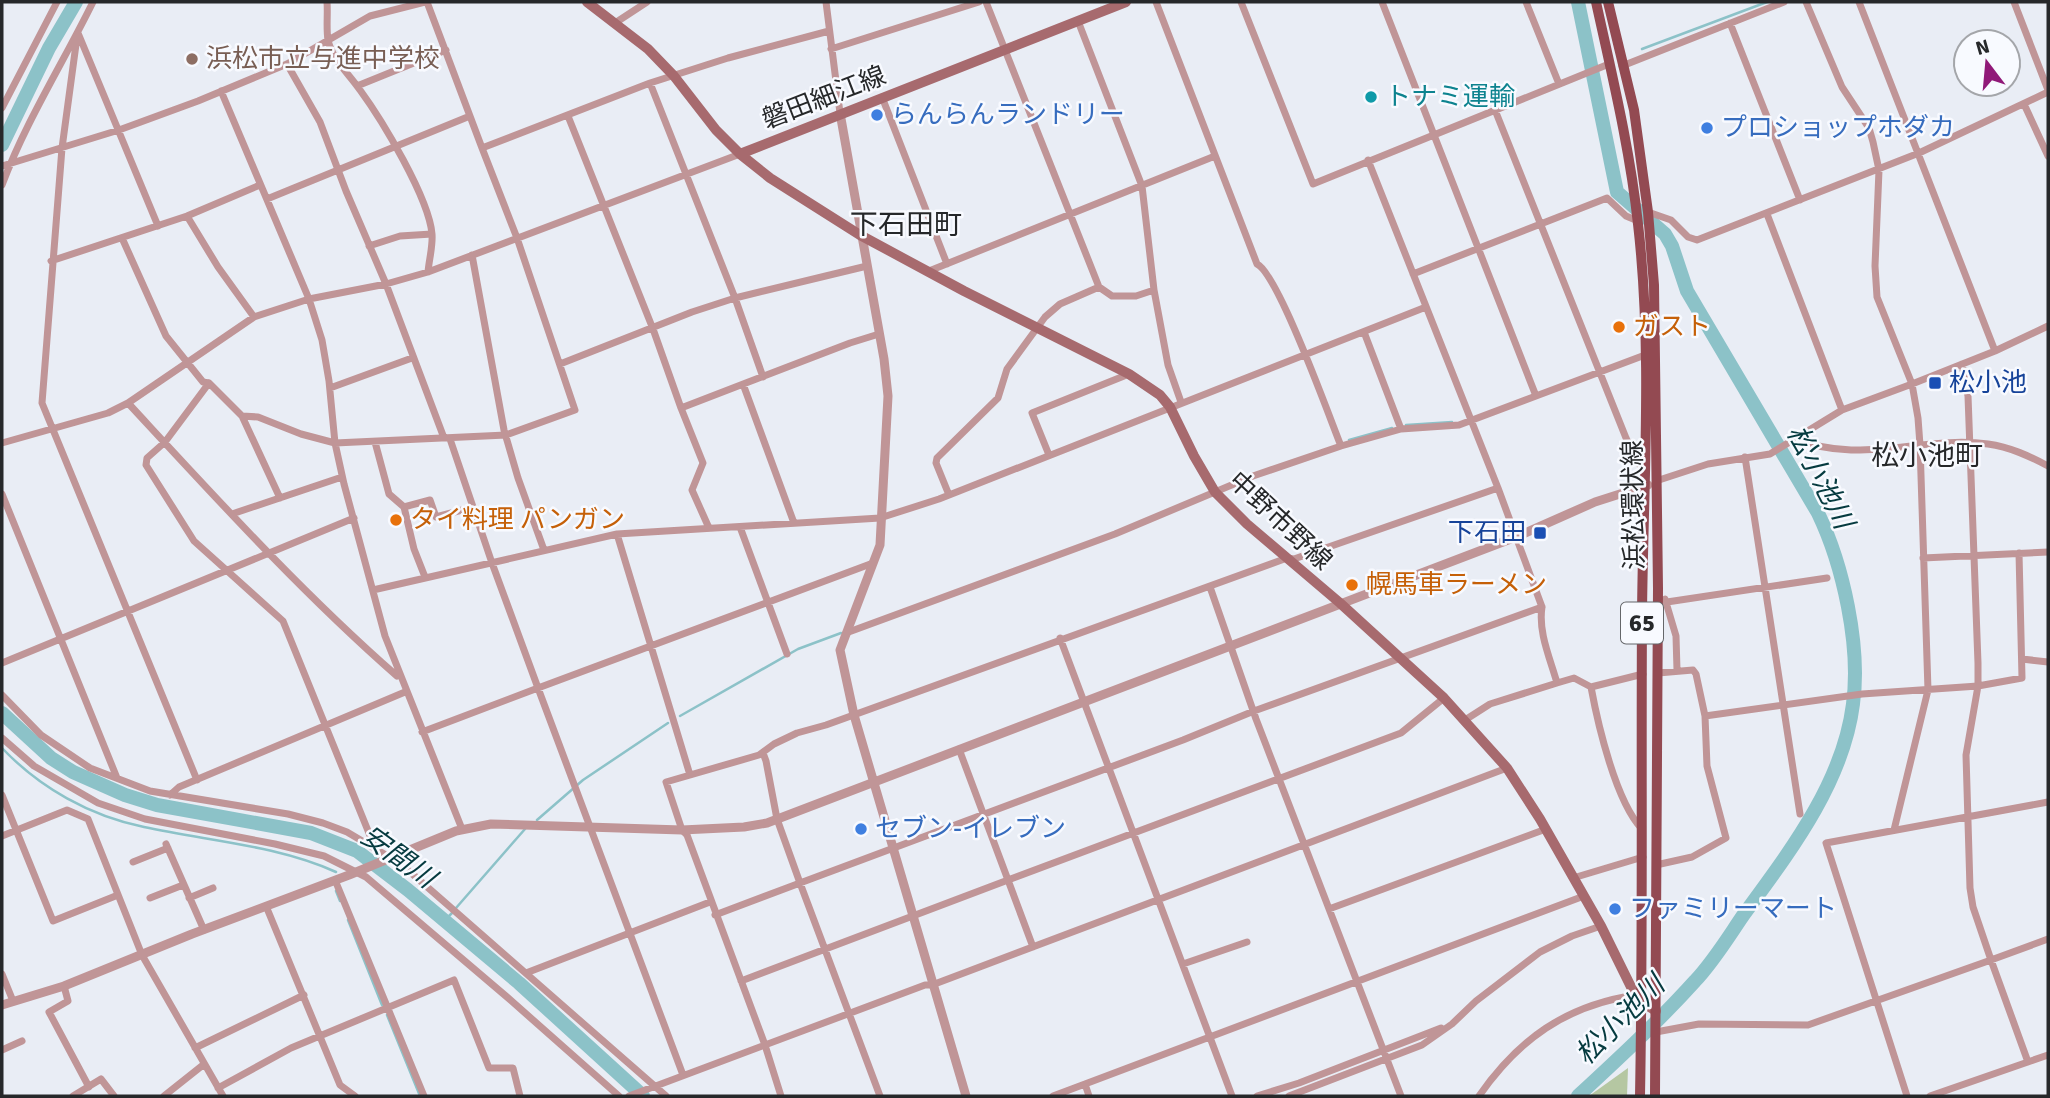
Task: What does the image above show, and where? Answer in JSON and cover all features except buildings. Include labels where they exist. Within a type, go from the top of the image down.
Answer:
[{"type":"main road","name":"磐田細江線","points":[[587,2],[648,49],[674,76],[716,130],[740,154],[1126,2]]},
{"type":"main road","name":"浜松環状線","points":[[1596,2],[1606,66],[1635,197],[1645,355],[1643,857],[1638,999],[1641,1025],[1640,1096]]},
{"type":"main road","name":"浜松環状線","points":[[1608,2],[1634,110],[1648,212],[1654,299],[1658,588],[1656,1096]]},
{"type":"main road","name":"中野市野線","points":[[740,154],[770,178],[860,235],[1150,387],[1170,407],[1194,456],[1216,492],[1247,524],[1444,698],[1507,768],[1584,896],[1638,999]]},
{"type":"main road","points":[[1638,999],[1656,1011]]},
{"type":"street","points":[[2,108],[57,2]]},
{"type":"street","points":[[327,2],[328,41],[341,67],[357,86],[395,146],[424,205],[432,234],[428,272]]},
{"type":"street","points":[[6,164],[119,130],[221,91],[287,64],[370,16],[426,2],[517,238],[575,410],[506,435],[335,443],[301,434],[258,417],[243,416]]},
{"type":"street","points":[[615,23],[647,2]]},
{"type":"street","points":[[826,2],[840,113],[888,396],[880,545],[840,650],[841,661],[892,848],[966,1096]]},
{"type":"street","points":[[831,48],[979,2]]},
{"type":"street","points":[[986,2],[1099,287],[1112,296],[1136,296],[1154,290]]},
{"type":"street","points":[[1156,2],[1257,264],[1263,266],[1278,291],[1342,446]]},
{"type":"street","points":[[1241,2],[1313,184],[1606,66]]},
{"type":"street","points":[[1382,2],[1536,396]]},
{"type":"street","points":[[1526,2],[1559,84]]},
{"type":"street","points":[[1622,66],[1784,2]]},
{"type":"street","points":[[1806,2],[1842,87],[1869,128],[1879,170],[1875,266],[1877,296],[1912,384],[1918,418],[1928,690],[1894,830]]},
{"type":"street","points":[[1859,2],[1995,351]]},
{"type":"street","points":[[1648,212],[1671,220],[1688,237],[1697,240],[1879,170],[2048,91],[2014,2]]},
{"type":"street","points":[[2,185],[6,164],[77,35],[89,3]]},
{"type":"street","points":[[1078,21],[1142,186],[1154,290],[1168,365],[1181,402]]},
{"type":"street","points":[[1730,23],[1800,200]]},
{"type":"street","points":[[482,148],[650,83],[829,31]]},
{"type":"street","points":[[77,35],[158,226]]},
{"type":"street","points":[[77,35],[51,261],[42,403],[197,780]]},
{"type":"street","points":[[357,86],[446,50]]},
{"type":"street","points":[[287,64],[320,122],[386,284],[412,358],[447,438],[683,1075]]},
{"type":"street","points":[[650,83],[735,298],[763,377]]},
{"type":"street","points":[[221,91],[309,299],[321,340],[330,388],[335,443],[342,477],[384,636],[462,829]]},
{"type":"street","points":[[883,97],[947,264]]},
{"type":"street","points":[[2024,104],[2048,156]]},
{"type":"street","points":[[1495,110],[1626,438],[1638,463],[1644,468]]},
{"type":"street","points":[[267,199],[470,116]]},
{"type":"street","points":[[568,116],[704,463],[692,489],[709,528]]},
{"type":"street","points":[[2,443],[108,412],[128,403],[254,317],[309,299],[386,284],[428,272],[740,154]]},
{"type":"street","points":[[929,271],[1215,156]]},
{"type":"street","points":[[1368,160],[1498,488],[1542,607],[1540,620],[1557,682]]},
{"type":"street","points":[[51,261],[187,216],[260,184]]},
{"type":"street","points":[[1413,274],[1607,198],[1626,216],[1638,221]]},
{"type":"street","points":[[1767,214],[1842,410]]},
{"type":"street","points":[[187,216],[218,267],[254,317]]},
{"type":"street","points":[[369,246],[400,236],[432,234]]},
{"type":"street","points":[[122,238],[166,336],[187,365],[243,416],[280,498]]},
{"type":"street","points":[[472,255],[506,435],[544,550]]},
{"type":"street","points":[[560,364],[735,298],[867,266]]},
{"type":"street","points":[[949,495],[936,463],[937,458],[998,398],[1004,374],[1045,317],[1060,303],[1099,287]]},
{"type":"street","points":[[373,590],[617,534],[880,518],[949,495],[1426,307]]},
{"type":"street","points":[[2,1005],[64,986],[462,829],[491,824],[682,830],[744,827],[777,819],[1516,537],[1595,502],[1708,464],[1770,454],[1842,410],[1995,351],[2048,326]]},
{"type":"street","points":[[1364,332],[1401,429]]},
{"type":"street","points":[[681,408],[879,334]]},
{"type":"street","points":[[846,633],[1115,534],[1216,492],[1342,446],[1401,429],[1460,425],[1645,355]]},
{"type":"street","points":[[330,388],[412,358]]},
{"type":"street","points":[[1962,364],[1968,389],[1978,686],[1966,755],[1973,906],[2028,1062]]},
{"type":"street","points":[[1049,456],[1032,414],[1129,374]]},
{"type":"street","points":[[209,383],[165,442],[146,458],[146,465],[194,541],[283,621],[375,847],[389,858]]},
{"type":"street","points":[[743,384],[794,523]]},
{"type":"street","points":[[128,403],[267,553],[349,634],[400,678]]},
{"type":"street","points":[[1796,438],[1811,445],[1848,450],[1970,442],[2008,449],[2048,466]]},
{"type":"street","points":[[375,442],[390,494],[404,507],[414,549],[425,577]]},
{"type":"street","points":[[1745,457],[1800,814]]},
{"type":"street","points":[[232,514],[342,477]]},
{"type":"street","points":[[781,1096],[765,1045],[666,782],[763,753],[774,744],[797,733],[854,715],[1060,638],[1287,558],[1294,559],[1498,488]]},
{"type":"street","points":[[2,494],[117,778]]},
{"type":"street","points":[[404,507],[430,500],[436,517],[473,506]]},
{"type":"street","points":[[2,663],[354,518]]},
{"type":"street","points":[[740,527],[787,654]]},
{"type":"street","points":[[617,534],[690,775]]},
{"type":"street","points":[[1923,558],[2048,552]]},
{"type":"street","points":[[1705,716],[1862,694],[1978,686],[2022,678],[2019,553]]},
{"type":"street","points":[[422,732],[873,563]]},
{"type":"street","points":[[1667,602],[1827,578]]},
{"type":"street","points":[[1210,587],[1254,711],[1400,1096]]},
{"type":"street","points":[[1658,588],[1667,602],[1676,636],[1677,670]]},
{"type":"street","points":[[715,915],[1254,711],[1288,701],[1400,657],[1542,607]]},
{"type":"street","points":[[1060,638],[1231,1096]]},
{"type":"street","points":[[2022,659],[2048,662]]},
{"type":"street","points":[[1657,673],[1693,670],[1696,674],[1705,716],[1707,765],[1726,838],[1692,857],[1657,865]]},
{"type":"street","points":[[1465,720],[1490,704],[1557,682],[1574,678],[1591,687],[1643,674]]},
{"type":"street","points":[[1591,687],[1601,737],[1632,819],[1643,830]]},
{"type":"street","points":[[170,795],[179,787],[405,692]]},
{"type":"street","points":[[2,695],[20,716],[59,748],[90,768],[150,791],[288,814],[347,832],[411,872],[666,1096]]},
{"type":"street","points":[[741,981],[1401,733],[1444,698]]},
{"type":"street","points":[[2,738],[34,766],[99,803],[145,819],[324,856],[366,877],[619,1096]]},
{"type":"street","points":[[959,749],[1033,947]]},
{"type":"street","points":[[763,753],[777,819],[880,1096]]},
{"type":"street","points":[[629,1096],[1507,768]]},
{"type":"street","points":[[2,795],[53,921],[118,895]]},
{"type":"street","points":[[1908,1096],[1875,1002],[1826,843],[2048,802]]},
{"type":"street","points":[[2,836],[67,810],[88,819],[142,955],[223,1096]]},
{"type":"street","points":[[1329,909],[1546,830]]},
{"type":"street","points":[[133,862],[167,846],[204,930]]},
{"type":"street","points":[[1573,878],[1643,857]]},
{"type":"street","points":[[335,880],[424,1096]]},
{"type":"street","points":[[150,898],[183,885]]},
{"type":"street","points":[[189,898],[213,888]]},
{"type":"street","points":[[1053,1096],[1584,896]]},
{"type":"street","points":[[526,973],[710,902]]},
{"type":"street","points":[[266,905],[340,1085],[355,1096]]},
{"type":"street","points":[[1289,1096],[1422,1045],[1540,953],[1572,936],[1601,926]]},
{"type":"street","points":[[1656,1031],[1699,1024],[1808,1025],[2048,939]]},
{"type":"street","points":[[1183,964],[1247,942]]},
{"type":"street","points":[[2,974],[13,1002]]},
{"type":"street","points":[[218,1088],[291,1048],[454,980],[489,1068],[513,1068],[520,1096]]},
{"type":"street","points":[[64,986],[68,1001],[49,1012],[89,1087]]},
{"type":"street","points":[[195,1048],[304,995]]},
{"type":"street","points":[[1479,1096],[1520,1047],[1556,1022],[1588,1007],[1638,999]]},
{"type":"street","points":[[1257,1096],[1299,1083],[1452,1024]]},
{"type":"street","points":[[2,1050],[23,1041]]},
{"type":"street","points":[[1930,1096],[2048,1055]]},
{"type":"street","points":[[164,1096],[203,1065]]},
{"type":"street","points":[[73,1096],[101,1079],[113,1096]]},
{"type":"street","points":[[1085,1084],[1089,1096]]},
{"type":"street","points":[[1958,1087],[1961,1096]]},
{"type":"green space","points":[[1628,1068],[1627,1096],[1589,1096]]},
{"type":"waterway","name":"安間川","points":[[2,145],[49,48],[76,2]]},
{"type":"waterway","name":"松小池川","points":[[1578,2],[1617,192],[1665,234],[1672,246],[1687,291],[1818,513],[1835,557],[1848,606],[1855,681],[1847,734],[1838,762],[1826,790],[1795,843],[1702,974],[1578,1096]]},
{"type":"waterway","points":[[1642,49],[1767,2]]},
{"type":"waterway","points":[[1406,425],[1452,422]]},
{"type":"waterway","points":[[1349,440],[1392,428]]},
{"type":"waterway","points":[[680,716],[798,649],[841,633]]},
{"type":"waterway","name":"安間川","points":[[2,713],[51,758],[73,772],[125,795],[157,805],[311,833],[357,851],[519,983],[643,1096]]},
{"type":"waterway","points":[[537,820],[583,780],[668,723]]},
{"type":"waterway","points":[[2,748],[49,788],[104,816],[144,827],[266,850],[336,872]]},
{"type":"waterway","points":[[456,908],[525,829]]},
{"type":"waterway","points":[[336,891],[340,901]]},
{"type":"waterway","points":[[445,920],[452,913]]},
{"type":"waterway","points":[[348,920],[382,1005]]},
{"type":"waterway","points":[[387,1015],[420,1096]]},
{"type":"place","name":"浜松市立与進中学校","points":[[192,59]]},
{"type":"place","name":"トナミ運輸","points":[[1371,97]]},
{"type":"place","name":"らんらんランドリー","points":[[877,115]]},
{"type":"place","name":"プロショップホダカ","points":[[1707,128]]},
{"type":"place","name":"ガスト","points":[[1619,327]]},
{"type":"place","name":"松小池","points":[[1935,383]]},
{"type":"place","name":"タイ料理 パンガン","points":[[396,520]]},
{"type":"place","name":"下石田","points":[[1540,533]]},
{"type":"place","name":"幌馬車ラーメン","points":[[1352,585]]},
{"type":"place","name":"セブン-イレブン","points":[[861,829]]},
{"type":"place","name":"ファミリーマート","points":[[1615,909]]},
{"type":"district","name":"下石田町","points":[[906,225]]},
{"type":"district","name":"松小池町","points":[[1927,456]]}]
